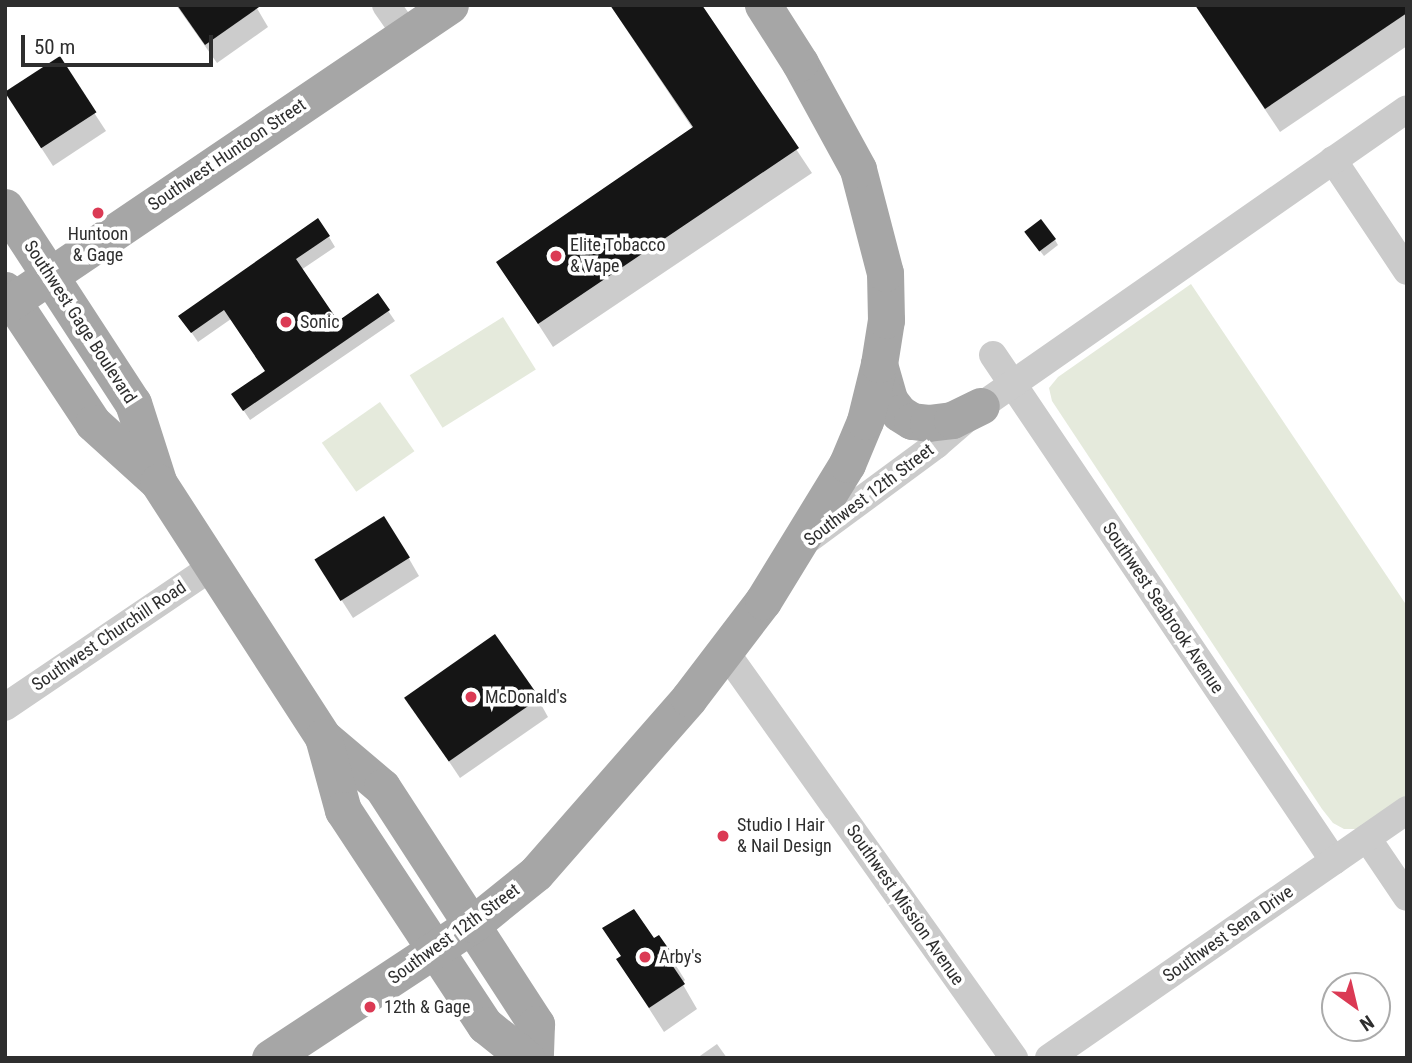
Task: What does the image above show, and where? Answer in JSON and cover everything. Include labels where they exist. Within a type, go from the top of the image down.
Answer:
[{"type":"main road","name":"Southwest Huntoon Street","points":[[8,299],[50,276],[450,5]]},
{"type":"main road","points":[[743,5],[790,72],[833,123]]},
{"type":"main road","points":[[763,5],[800,63],[858,169],[885,273],[886,320],[879,364],[865,421],[847,464],[792,555]]},
{"type":"main road","name":"Southwest Gage Boulevard","points":[[5,207],[133,402],[158,482]]},
{"type":"main road","name":"Southwest Gage Boulevard","points":[[8,299],[93,423],[158,482],[323,737],[382,787],[537,1024],[536,1058]]},
{"type":"main road","points":[[879,364],[889,400],[899,413],[912,421],[928,424],[951,420],[981,406]]},
{"type":"main road","name":"Southwest 12th Street","points":[[271,1058],[473,924],[536,873],[689,698],[763,601],[792,555]]},
{"type":"main road","name":"Southwest Gage Boulevard","points":[[323,737],[343,810],[485,1025],[526,1058]]},
{"type":"street","points":[[386,5],[407,35]]},
{"type":"street","name":"Southwest 12th Street","points":[[792,555],[826,523],[936,445],[981,406],[1407,109]]},
{"type":"street","points":[[1333,160],[1407,271]]},
{"type":"street","name":"Southwest Seabrook Avenue","points":[[993,355],[1334,861]]},
{"type":"street","name":"Southwest Churchill Road","points":[[5,707],[213,566]]},
{"type":"street","name":"Southwest Mission Avenue","points":[[723,650],[1014,1058]]},
{"type":"street","name":"Southwest Sena Drive","points":[[1049,1058],[1407,810]]},
{"type":"street","points":[[1367,838],[1407,897]]},
{"type":"shaded area","points":[[1191,284],[1407,606],[1407,795],[1356,829],[1344,829],[1333,823],[1322,809],[1052,401],[1049,388],[1058,377]]},
{"type":"shaded area","points":[[503,317],[536,370],[443,428],[410,375]]},
{"type":"shaded area","points":[[380,402],[414,451],[356,492],[322,443]]},
{"type":"building","points":[[177,5],[262,5],[205,45]]},
{"type":"building","points":[[610,5],[702,5],[799,148],[538,324],[496,262],[693,127]]},
{"type":"building","points":[[1195,5],[1407,5],[1407,13],[1265,109]]},
{"type":"building","points":[[60,56],[96,112],[41,148],[5,92]]},
{"type":"building","points":[[318,218],[330,236],[296,259],[338,321],[378,293],[390,310],[243,411],[231,394],[265,371],[224,310],[191,333],[178,316]]},
{"type":"building","points":[[1041,219],[1056,239],[1039,252],[1024,232]]},
{"type":"building","points":[[384,516],[410,558],[340,601],[314,559]]},
{"type":"building","name":"McDonald's","points":[[495,634],[540,698],[449,762],[404,698]]},
{"type":"building","name":"Arby's","points":[[634,909],[654,938],[659,935],[673,955],[668,959],[685,984],[649,1008],[616,959],[621,956],[602,928]]},
{"type":"place","name":"Huntoon & Gage","points":[[98,213]]},
{"type":"place","name":"Elite Tobacco & Vape","points":[[556,256]]},
{"type":"place","name":"Sonic","points":[[286,322]]},
{"type":"place","name":"McDonald's","points":[[471,697]]},
{"type":"place","name":"Studio I Hair & Nail Design","points":[[723,836]]},
{"type":"place","name":"Arby's","points":[[645,957]]},
{"type":"place","name":"12th & Gage","points":[[370,1007]]}]
